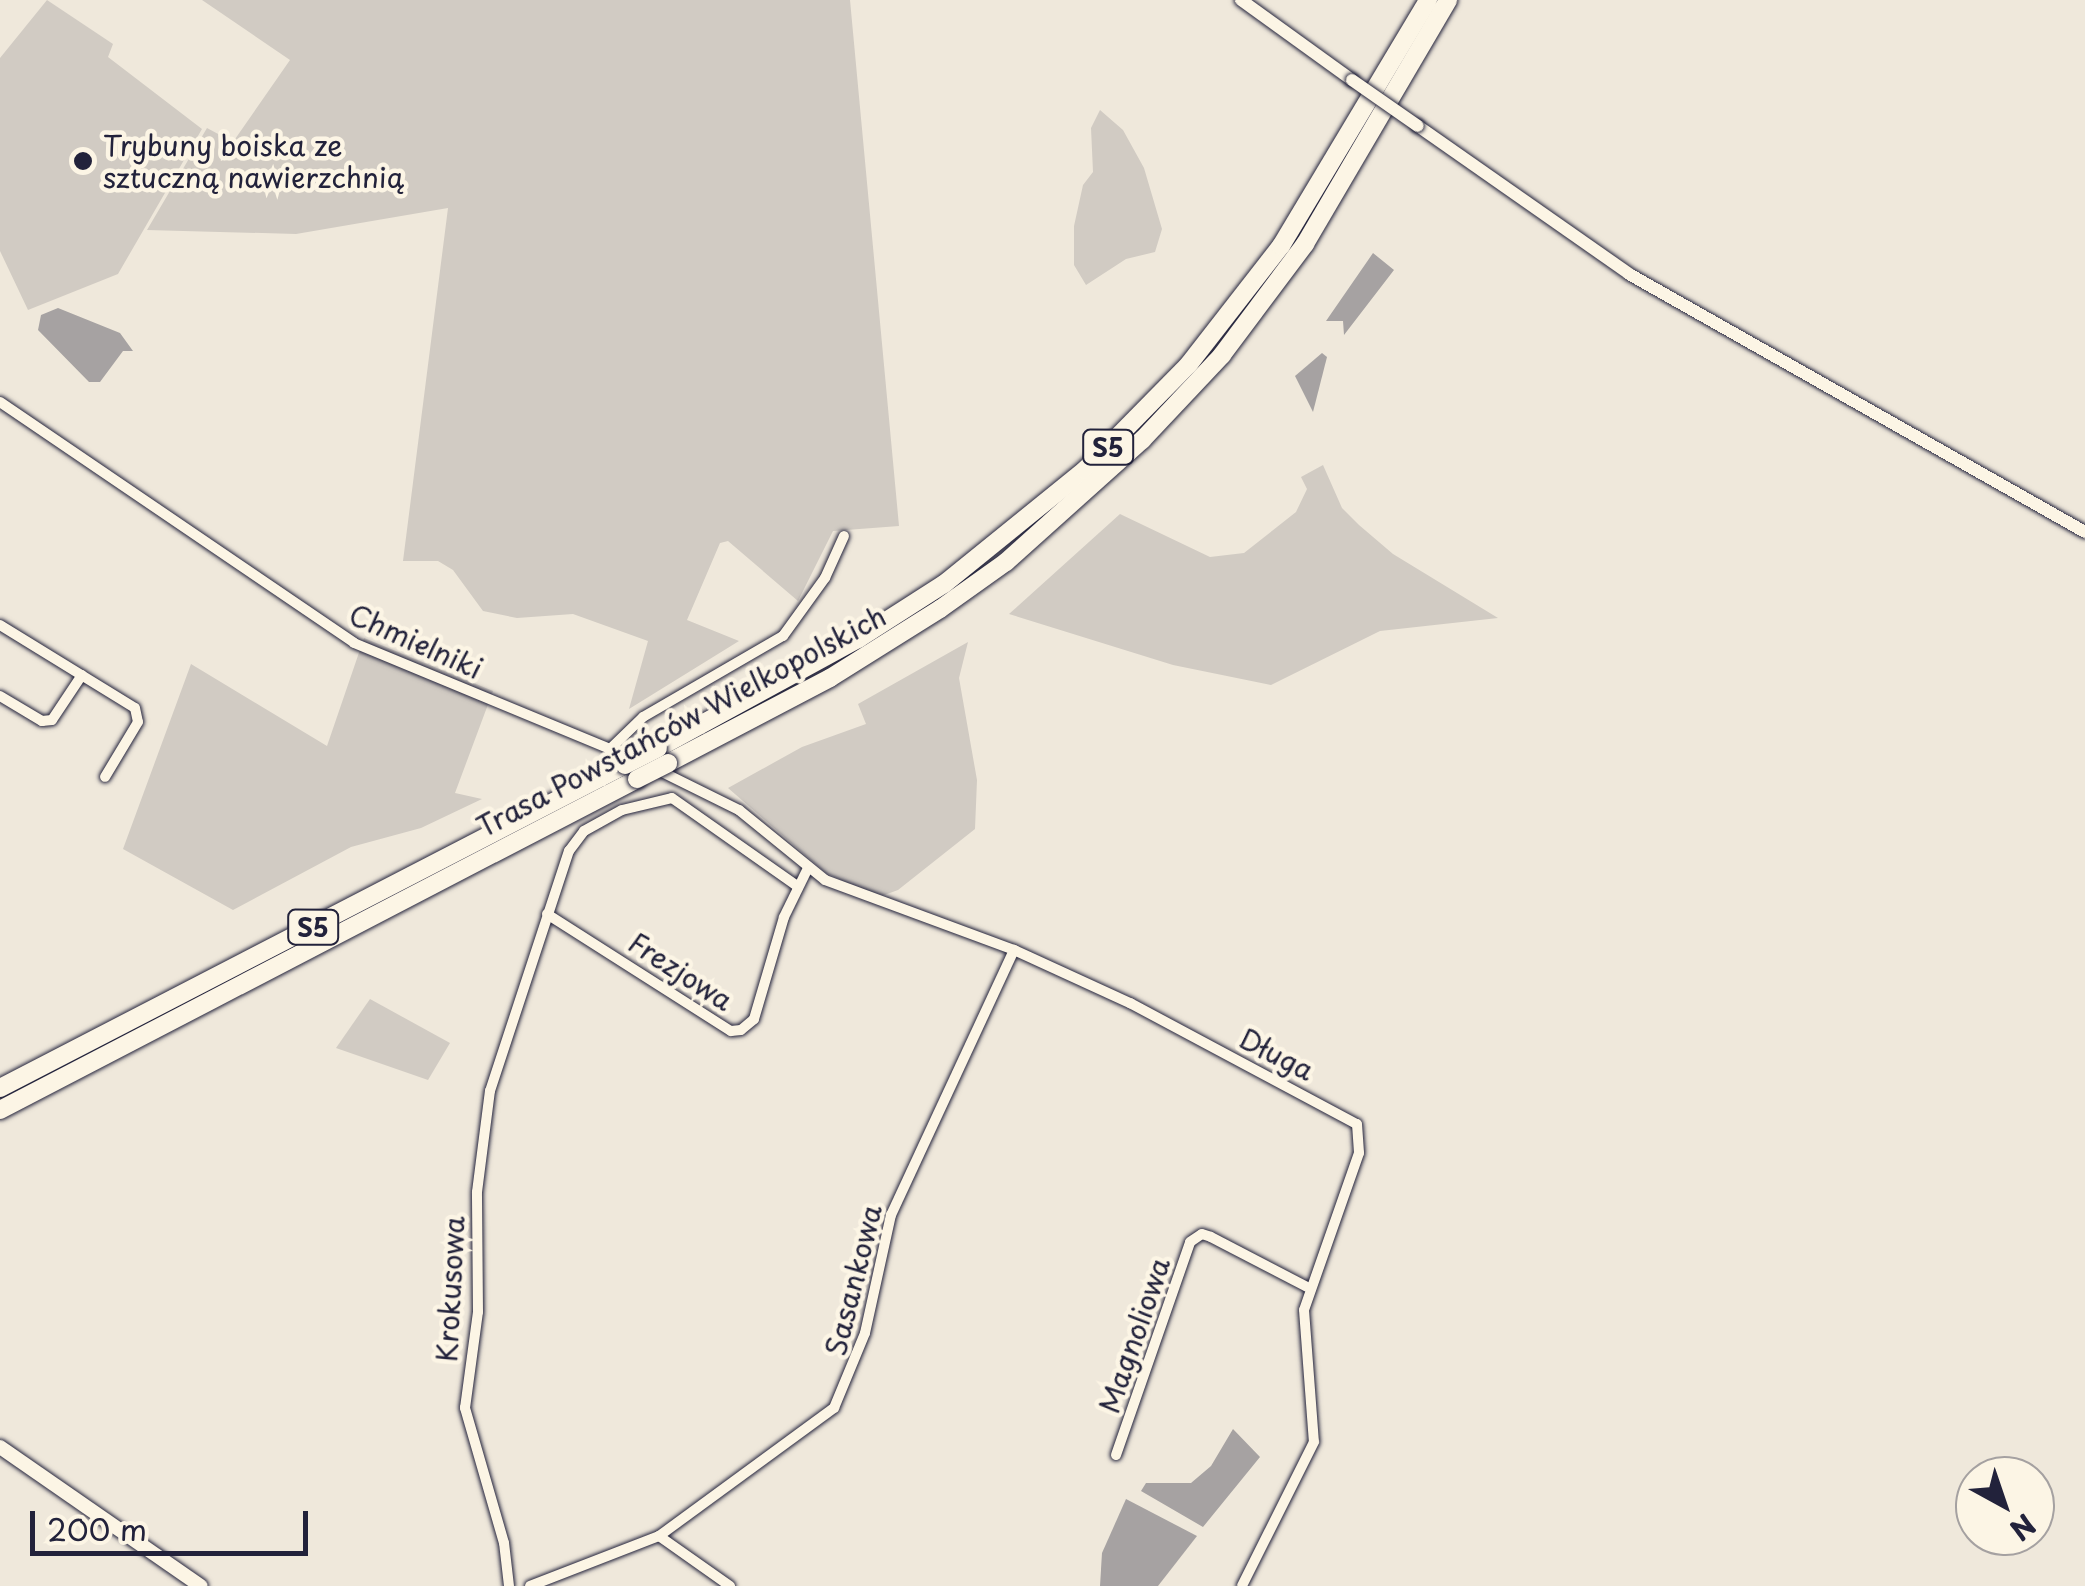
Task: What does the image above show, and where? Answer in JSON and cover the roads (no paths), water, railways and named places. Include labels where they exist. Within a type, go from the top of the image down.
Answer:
[{"type":"highway","name":"Trasa Powstańców Wielkopolskich","points":[[0,1110],[663,755],[944,584],[1099,456],[1189,364],[1281,246],[1428,0]]},
{"type":"highway","name":"Trasa Powstańców Wielkopolskich","points":[[663,755],[830,678],[940,609],[1020,549],[1142,440],[1222,355],[1305,244],[1448,0]]},
{"type":"highway","name":"Trasa Powstańców Wielkopolskich","points":[[0,1088],[631,772]]},
{"type":"main road","points":[[0,1447],[201,1586]]},
{"type":"street","points":[[1241,0],[1530,208],[1662,294],[2085,532]]},
{"type":"street","name":"Chmielniki","points":[[0,402],[354,643],[610,749],[739,810]]},
{"type":"street","points":[[610,749],[643,717],[783,636],[826,578],[844,536]]},
{"type":"street","points":[[0,625],[138,712],[105,777]]},
{"type":"street","points":[[0,696],[47,721],[82,675]]},
{"type":"street","name":"Krokusowa","points":[[509,1586],[501,1531],[465,1408],[478,1312],[477,1192],[487,1108],[568,851],[584,831],[646,800],[672,798],[796,886]]},
{"type":"street","name":"Długa","points":[[739,810],[808,868],[854,893],[1014,950],[1130,1003],[1357,1124],[1359,1152],[1307,1287],[1314,1442],[1242,1586]]},
{"type":"street","name":"Frezjowa","points":[[546,914],[731,1032],[754,1019],[796,886],[808,868]]},
{"type":"street","name":"Sasankowa","points":[[530,1586],[659,1536],[799,1438],[841,1398],[865,1333],[890,1214],[1014,950]]},
{"type":"street","name":"Magnoliowa","points":[[1116,1455],[1190,1242],[1202,1234],[1307,1287]]},
{"type":"street","points":[[659,1536],[730,1586]]},
{"type":"place","name":"Trybuny boiska ze sztuczną nawierzchnią","points":[[83,161]]}]
